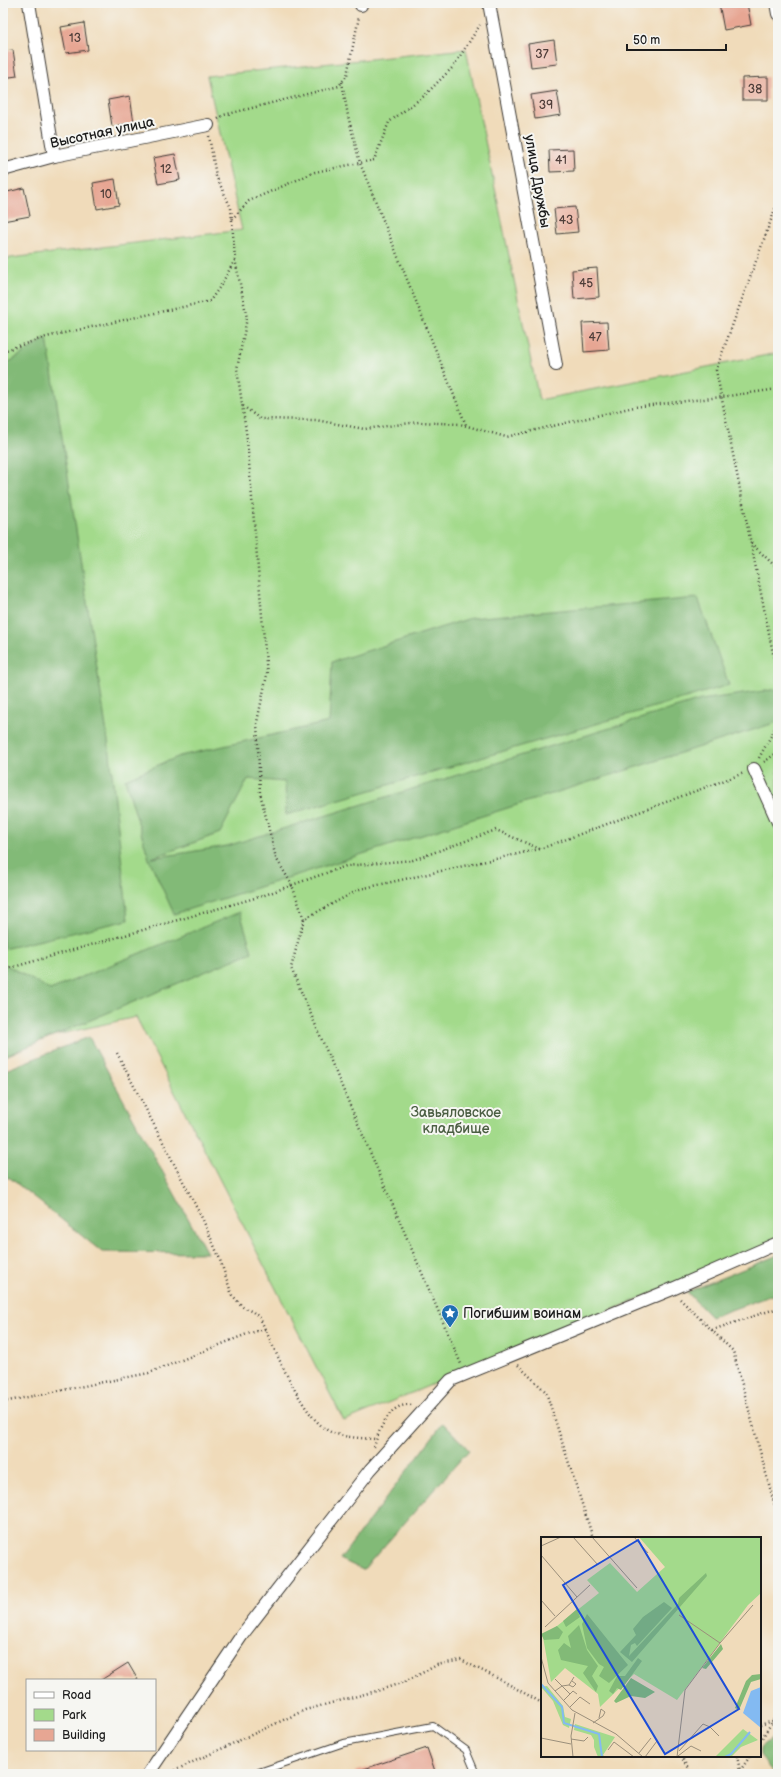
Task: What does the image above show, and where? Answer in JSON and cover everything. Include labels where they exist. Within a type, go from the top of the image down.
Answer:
[{"type":"street","points":[[29,3],[54,156]]},
{"type":"street","points":[[776,3],[778,14]]},
{"type":"street","name":"улица Дружбы","points":[[490,6],[556,365]]},
{"type":"street","name":"Высотная улица","points":[[3,170],[54,156],[208,125]]},
{"type":"street","points":[[754,769],[778,822]]},
{"type":"street","points":[[148,1774],[242,1635],[370,1470],[451,1380],[670,1290],[778,1243]]},
{"type":"lane","points":[[253,1774],[344,1743],[433,1726],[466,1750],[476,1774]]},
{"type":"path","points":[[361,4],[347,75],[339,86],[224,115],[208,125],[216,176],[231,208],[235,260],[247,318],[238,369],[247,440],[267,675],[257,722],[260,793],[276,858],[292,885],[304,919],[291,968],[465,1373]]},
{"type":"path","points":[[232,220],[249,201],[315,172],[374,160],[389,122],[424,96],[453,67],[490,6]]},
{"type":"path","points":[[342,82],[348,116],[360,163],[466,425]]},
{"type":"path","points":[[778,201],[716,370],[778,678]]},
{"type":"path","points":[[3,351],[46,336],[210,301],[235,260]]},
{"type":"path","points":[[242,406],[260,419],[316,420],[364,429],[419,422],[466,425],[506,437],[634,407],[721,398],[778,389]]},
{"type":"path","points":[[750,542],[778,569]]},
{"type":"path","points":[[754,769],[778,722]]},
{"type":"path","points":[[304,919],[360,889],[540,849],[754,769],[778,752]]},
{"type":"path","points":[[3,970],[262,896],[346,866],[413,860],[496,830],[540,849]]},
{"type":"path","points":[[118,1054],[203,1220],[219,1257],[232,1295],[243,1307],[253,1312],[260,1318],[288,1377],[304,1405],[317,1422],[330,1432],[352,1438],[376,1439]]},
{"type":"path","points":[[670,1290],[733,1351],[774,1503],[778,1512]]},
{"type":"path","points":[[712,1330],[778,1308]]},
{"type":"path","points":[[3,1402],[148,1373],[247,1334],[265,1329]]},
{"type":"path","points":[[509,1356],[546,1392],[593,1537]]},
{"type":"path","points":[[370,1470],[372,1453],[376,1439],[388,1417],[396,1407],[406,1404],[426,1407]]},
{"type":"path","points":[[167,1774],[305,1710],[400,1683],[437,1664],[461,1660],[541,1702]]},
{"type":"path","points":[[761,1740],[778,1714]]},
{"type":"path","points":[[761,1726],[774,1721]]},
{"type":"path","points":[[681,1757],[691,1774]]},
{"type":"path","points":[[737,1757],[739,1773]]},
{"type":"path","points":[[739,1773],[749,1757]]},
{"type":"green space","name":"Завьяловское кладбище","points":[[466,49],[539,400],[778,353],[778,1241],[344,1421],[136,1017],[3,1047],[3,259],[242,230],[207,76]]},
{"type":"green space","points":[[47,338],[110,754],[128,920],[3,949],[3,366]]},
{"type":"green space","points":[[698,598],[729,685],[286,815],[285,782],[248,779],[220,833],[152,858],[227,846],[701,700],[778,689],[778,722],[174,914],[149,859],[125,779],[180,756],[329,722],[332,662],[471,618]]},
{"type":"green space","points":[[240,912],[252,952],[3,1057],[3,963],[50,990]]},
{"type":"green space","points":[[89,1037],[207,1253],[102,1252],[10,1178],[3,1177],[3,1071]]},
{"type":"green space","points":[[778,1255],[778,1293],[711,1317],[687,1292]]},
{"type":"green space","points":[[443,1423],[469,1450],[363,1570],[340,1559]]},
{"type":"green space","points":[[778,1734],[778,1774],[774,1774],[761,1757],[761,1747]]},
{"type":"building","points":[[719,3],[747,3],[751,25],[724,30]]},
{"type":"building","points":[[84,23],[88,50],[66,53],[61,27]]},
{"type":"building","points":[[554,40],[557,64],[531,67],[528,44]]},
{"type":"building","points":[[13,50],[17,76],[3,78],[3,51]]},
{"type":"building","points":[[768,77],[768,100],[742,100],[742,78]]},
{"type":"building","points":[[557,91],[561,115],[535,119],[531,95]]},
{"type":"building","points":[[130,96],[134,123],[112,126],[108,100]]},
{"type":"building","points":[[573,149],[574,171],[550,172],[549,150]]},
{"type":"building","points":[[175,154],[180,180],[158,184],[153,158]]},
{"type":"building","points":[[115,179],[119,205],[97,209],[93,183]]},
{"type":"building","points":[[24,188],[30,216],[3,221],[3,193]]},
{"type":"building","points":[[575,207],[578,232],[557,234],[554,209]]},
{"type":"building","points":[[597,268],[599,297],[574,299],[572,270]]},
{"type":"building","points":[[607,322],[609,350],[584,352],[582,323]]},
{"type":"building","points":[[128,1663],[137,1679],[103,1679]]},
{"type":"building","points":[[427,1748],[436,1774],[356,1774],[355,1772]]},
{"type":"place","name":"Погибшим воинам","points":[[450,1328]]}]
